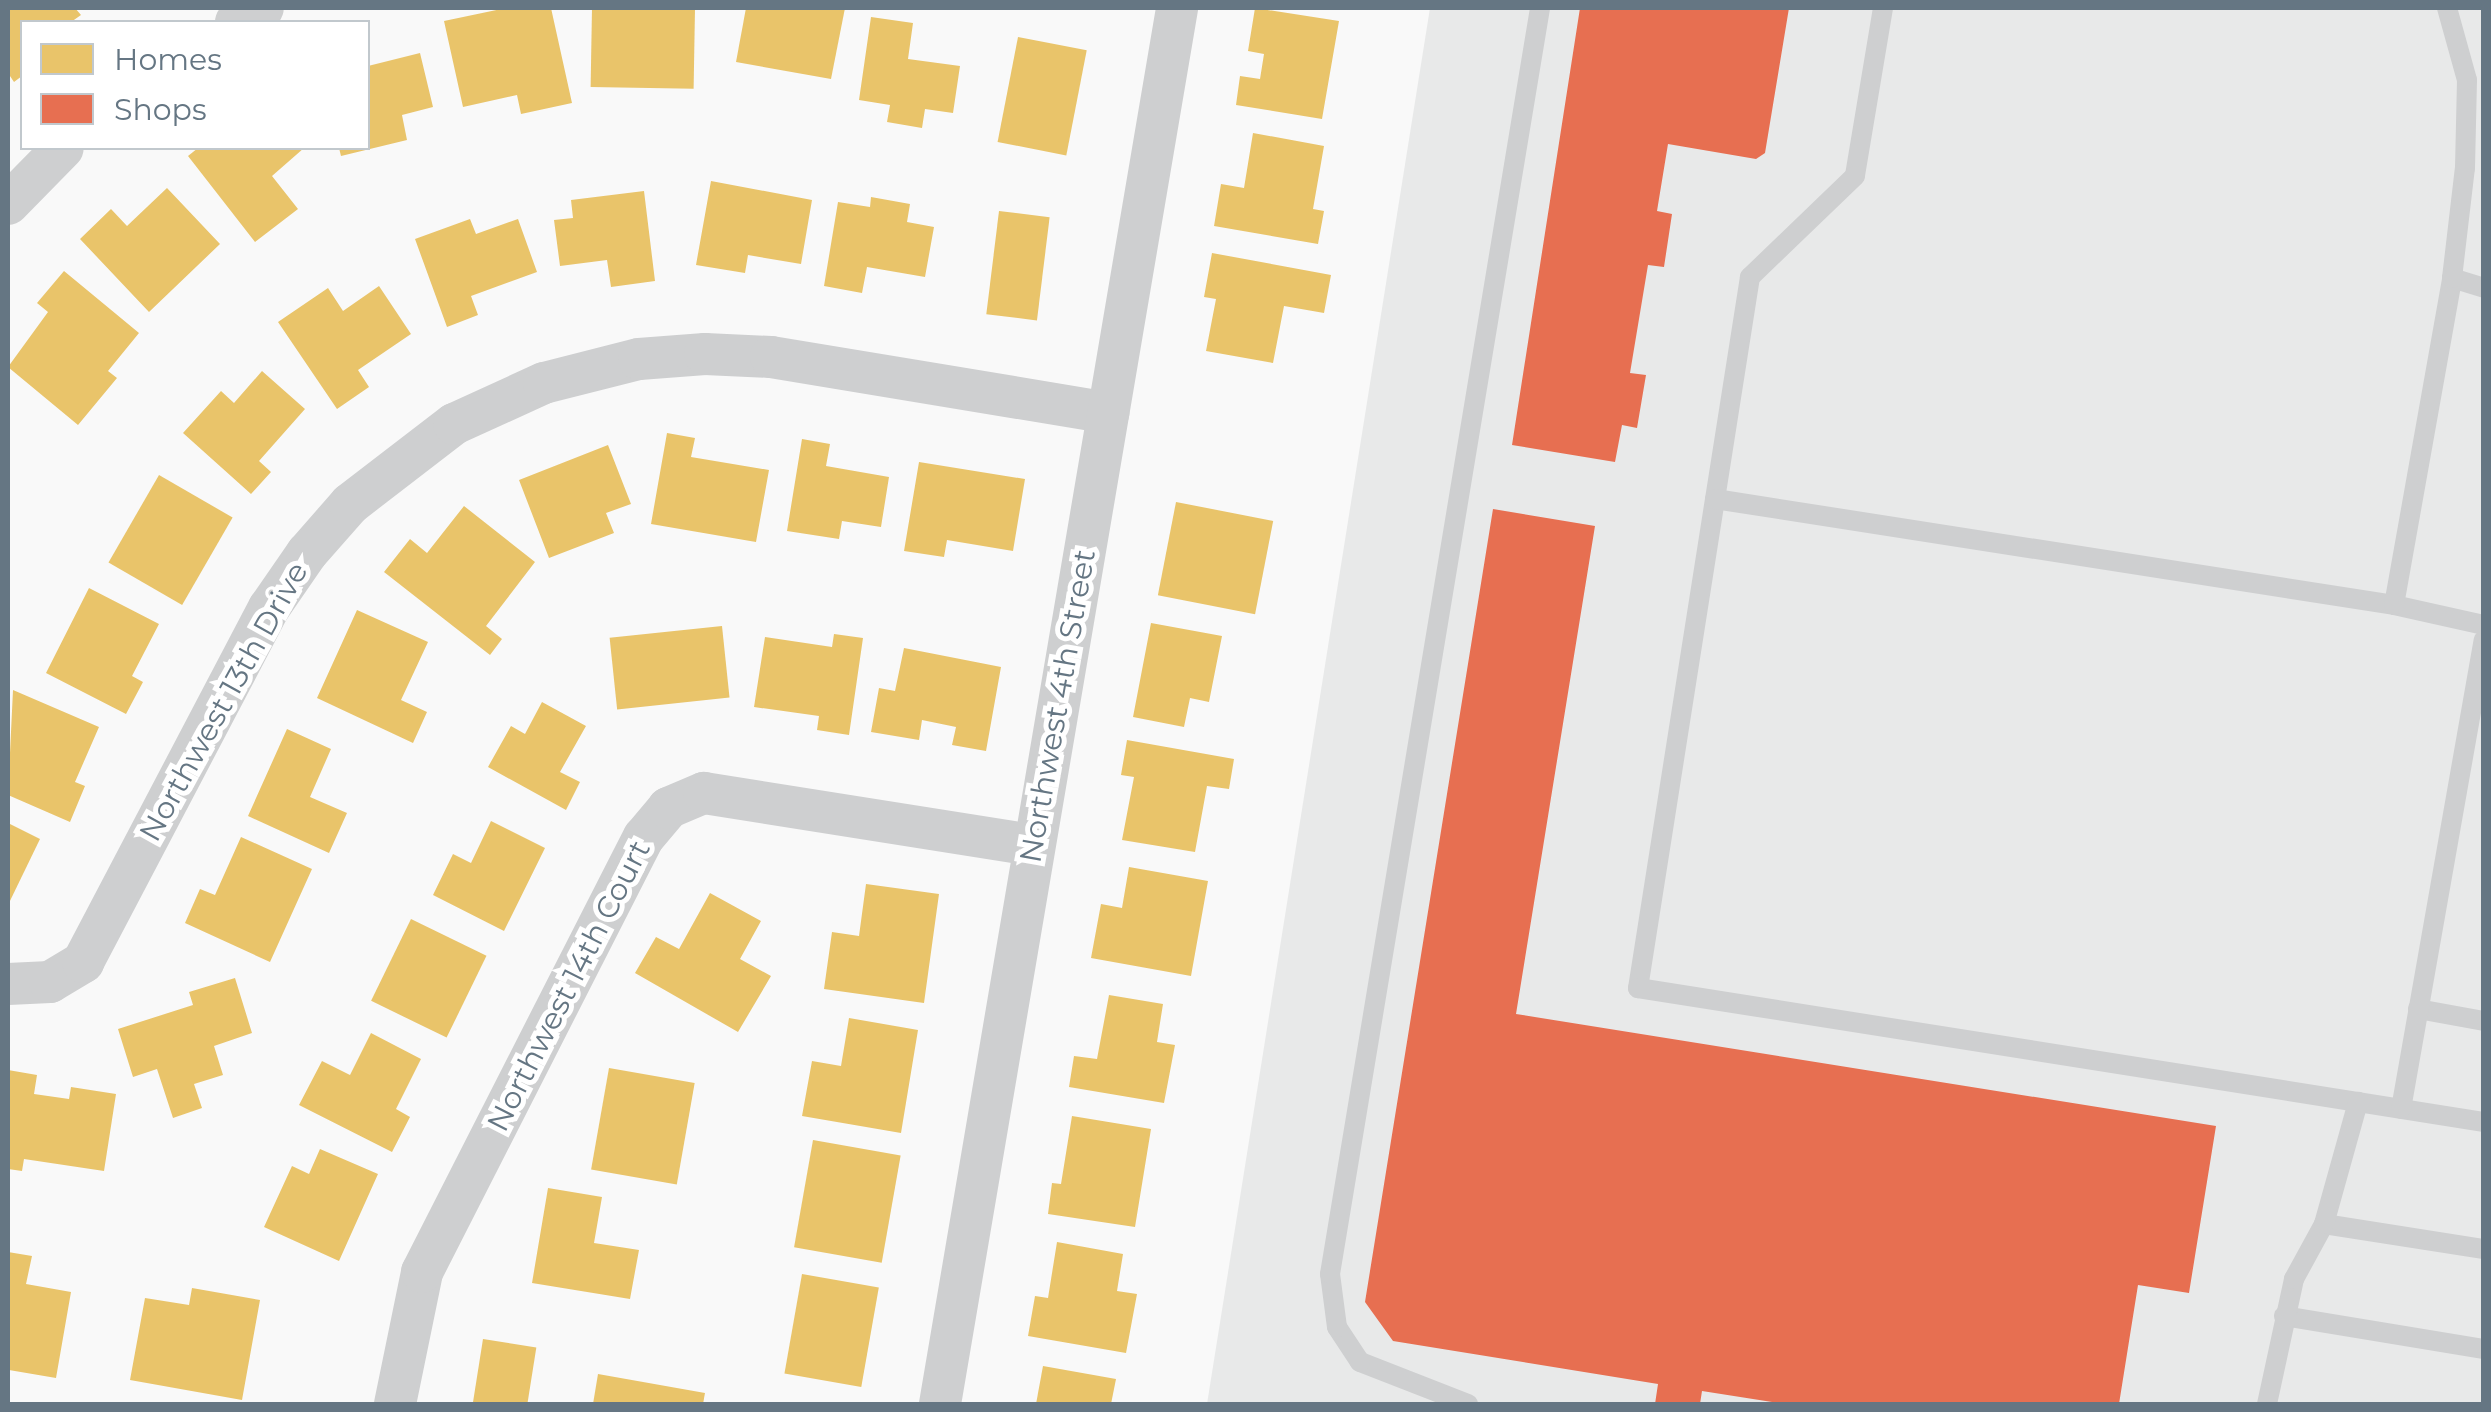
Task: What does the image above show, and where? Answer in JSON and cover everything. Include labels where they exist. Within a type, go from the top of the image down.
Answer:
[{"type":"street","points":[[240,20],[263,8]]},
{"type":"street","name":"Northwest 4th Street","points":[[940,1404],[1177,8]]},
{"type":"street","points":[[8,204],[62,150]]},
{"type":"street","name":"Northwest 13th Drive","points":[[8,984],[50,982],[83,962],[269,608],[297,567],[350,504],[454,424],[560,378],[639,359],[705,354],[771,357],[1108,413]]},
{"type":"street","name":"Northwest 14th Court","points":[[396,1404],[422,1272],[644,837],[668,808],[704,794],[1034,845]]},
{"type":"lane","points":[[1468,1404],[1360,1362],[1337,1327],[1330,1274],[1540,8]]},
{"type":"lane","points":[[1883,8],[1855,176],[1750,276],[1638,988],[2484,1122]]},
{"type":"lane","points":[[2394,605],[2474,170],[2467,80],[2453,12]]},
{"type":"lane","points":[[2452,278],[2484,288]]},
{"type":"lane","points":[[1715,499],[2394,605],[2484,625]]},
{"type":"lane","points":[[2401,1109],[2474,743],[2484,640]]},
{"type":"lane","points":[[2418,1010],[2484,1020]]},
{"type":"lane","points":[[2270,1404],[2294,1279],[2324,1224],[2358,1102]]},
{"type":"lane","points":[[2324,1224],[2484,1249]]},
{"type":"lane","points":[[2284,1316],[2484,1349]]},
{"type":"shaded area","points":[[1430,8],[2483,8],[2483,1404],[1207,1404]]},
{"type":"building: Homes","points":[[8,8],[75,8],[81,15],[74,20],[20,20],[20,78],[14,82],[8,73]]},
{"type":"building: Homes","points":[[506,8],[551,8],[572,103],[521,114],[517,95],[463,107],[444,21]]},
{"type":"building: Homes","points":[[592,8],[695,10],[694,89],[591,87]]},
{"type":"building: Homes","points":[[746,8],[845,8],[831,79],[736,62]]},
{"type":"building: Homes","points":[[1255,8],[1339,21],[1322,119],[1236,105],[1240,76],[1260,79],[1264,54],[1248,51]]},
{"type":"building: Homes","points":[[871,17],[913,23],[908,59],[960,66],[953,113],[925,109],[922,128],[887,122],[890,105],[859,100]]},
{"type":"building: Homes","points":[[1018,37],[1087,50],[1066,155],[998,142]]},
{"type":"building: Homes","points":[[420,53],[433,107],[402,115],[407,140],[370,149],[370,66]]},
{"type":"building: Homes","points":[[1253,133],[1324,146],[1313,209],[1324,211],[1318,244],[1214,226],[1221,184],[1244,188]]},
{"type":"building: Homes","points":[[196,150],[302,150],[272,176],[298,209],[255,242],[188,156]]},
{"type":"building: Homes","points":[[340,150],[366,150],[341,156]]},
{"type":"building: Homes","points":[[711,181],[812,200],[801,264],[748,255],[745,273],[696,265]]},
{"type":"building: Homes","points":[[167,188],[220,244],[149,312],[80,239],[111,209],[127,226]]},
{"type":"building: Homes","points":[[644,191],[655,281],[611,287],[607,260],[560,266],[554,220],[573,218],[571,200]]},
{"type":"building: Homes","points":[[871,197],[910,204],[907,222],[934,227],[925,277],[867,267],[862,293],[824,286],[838,202],[870,207]]},
{"type":"building: Homes","points":[[999,211],[1050,217],[1037,320],[986,314]]},
{"type":"building: Homes","points":[[470,219],[476,234],[518,219],[537,272],[471,296],[478,315],[447,327],[415,239]]},
{"type":"building: Homes","points":[[1212,253],[1331,275],[1324,313],[1284,306],[1273,363],[1206,351],[1216,299],[1204,297]]},
{"type":"building: Homes","points":[[64,271],[139,333],[108,371],[117,378],[78,425],[8,367],[48,312],[37,303]]},
{"type":"building: Homes","points":[[379,286],[411,334],[358,370],[369,387],[337,409],[278,322],[328,288],[343,311]]},
{"type":"building: Homes","points":[[262,371],[305,409],[259,461],[271,472],[251,494],[183,433],[221,391],[234,403]]},
{"type":"building: Homes","points":[[667,433],[695,438],[691,457],[769,470],[756,542],[651,524]]},
{"type":"building: Homes","points":[[802,439],[830,444],[826,466],[889,477],[881,527],[842,521],[839,539],[787,531]]},
{"type":"building: Homes","points":[[608,445],[631,504],[606,513],[614,533],[549,558],[519,480]]},
{"type":"building: Homes","points":[[919,462],[1025,479],[1013,551],[947,540],[944,557],[904,551]]},
{"type":"building: Homes","points":[[159,475],[233,518],[182,605],[108,562]]},
{"type":"building: Homes","points":[[1176,502],[1273,521],[1255,614],[1158,595]]},
{"type":"building: Homes","points":[[464,506],[535,562],[486,626],[502,639],[490,655],[384,572],[410,539],[427,553]]},
{"type":"building: Homes","points":[[89,588],[159,624],[132,676],[143,682],[126,714],[46,673]]},
{"type":"building: Homes","points":[[357,610],[428,642],[401,700],[427,712],[413,743],[317,698]]},
{"type":"building: Homes","points":[[1151,623],[1222,636],[1209,702],[1190,698],[1184,727],[1133,717]]},
{"type":"building: Homes","points":[[722,626],[730,698],[617,709],[610,638]]},
{"type":"building: Homes","points":[[834,634],[863,638],[849,735],[817,730],[819,716],[754,707],[765,637],[832,647]]},
{"type":"building: Homes","points":[[904,648],[1001,667],[986,751],[952,745],[956,727],[922,720],[919,740],[871,732],[879,688],[895,691]]},
{"type":"building: Homes","points":[[13,690],[99,727],[75,782],[85,786],[70,822],[8,795]]},
{"type":"building: Homes","points":[[542,702],[586,726],[560,772],[580,782],[566,810],[488,767],[511,726],[525,734]]},
{"type":"building: Homes","points":[[287,729],[331,749],[310,797],[347,813],[329,853],[248,816]]},
{"type":"building: Homes","points":[[1127,740],[1234,759],[1229,789],[1207,786],[1195,852],[1122,840],[1134,777],[1121,775]]},
{"type":"building: Homes","points":[[491,821],[545,848],[504,931],[433,895],[453,854],[471,863]]},
{"type":"building: Homes","points":[[8,823],[40,839],[8,905]]},
{"type":"building: Homes","points":[[241,837],[312,869],[270,962],[185,923],[200,889],[215,895]]},
{"type":"building: Homes","points":[[1129,867],[1208,881],[1191,976],[1091,958],[1101,904],[1122,908]]},
{"type":"building: Homes","points":[[866,884],[939,894],[924,1003],[824,989],[832,932],[859,936]]},
{"type":"building: Homes","points":[[710,893],[761,921],[740,959],[771,976],[738,1032],[635,973],[656,937],[679,949]]},
{"type":"building: Homes","points":[[411,919],[486,956],[447,1038],[371,1001]]},
{"type":"building: Homes","points":[[235,978],[252,1033],[214,1046],[223,1075],[194,1084],[202,1108],[173,1118],[157,1069],[133,1077],[118,1029],[193,1005],[189,992]]},
{"type":"building: Homes","points":[[1109,995],[1163,1004],[1157,1042],[1175,1045],[1164,1103],[1069,1087],[1074,1056],[1097,1059]]},
{"type":"building: Homes","points":[[849,1018],[918,1030],[901,1133],[802,1116],[812,1061],[841,1066]]},
{"type":"building: Homes","points":[[371,1033],[421,1059],[396,1109],[410,1117],[392,1152],[299,1105],[322,1061],[350,1075]]},
{"type":"building: Homes","points":[[609,1068],[695,1083],[677,1185],[591,1169]]},
{"type":"building: Homes","points":[[8,1070],[37,1075],[34,1094],[69,1099],[71,1087],[116,1094],[104,1171],[24,1159],[22,1171],[8,1169]]},
{"type":"building: Homes","points":[[1072,1116],[1151,1129],[1135,1227],[1048,1214],[1052,1183],[1061,1184]]},
{"type":"building: Homes","points":[[813,1140],[901,1155],[882,1263],[794,1247]]},
{"type":"building: Homes","points":[[320,1149],[378,1174],[339,1261],[264,1227],[292,1166],[309,1174]]},
{"type":"building: Homes","points":[[548,1188],[602,1197],[594,1243],[639,1250],[630,1299],[532,1283]]},
{"type":"building: Homes","points":[[1057,1242],[1123,1254],[1117,1291],[1137,1294],[1126,1353],[1028,1336],[1035,1296],[1048,1298]]},
{"type":"building: Homes","points":[[8,1252],[32,1256],[26,1284],[71,1292],[56,1378],[9,1370]]},
{"type":"building: Homes","points":[[802,1274],[879,1288],[861,1387],[784,1373]]},
{"type":"building: Homes","points":[[192,1288],[260,1300],[242,1400],[130,1380],[145,1298],[189,1305]]},
{"type":"building: Homes","points":[[483,1339],[536,1347],[527,1404],[473,1404]]},
{"type":"building: Homes","points":[[1043,1366],[1116,1379],[1111,1404],[1036,1404]]},
{"type":"building: Homes","points":[[598,1374],[705,1393],[703,1404],[593,1404]]},
{"type":"building: Shops","points":[[1580,8],[1789,8],[1765,153],[1756,159],[1668,144],[1657,211],[1672,214],[1664,267],[1648,265],[1630,373],[1646,375],[1637,428],[1622,425],[1615,462],[1512,445]]},
{"type":"building: Shops","points":[[1493,509],[1595,526],[1516,1014],[2216,1126],[2189,1293],[2138,1285],[2119,1404],[1785,1404],[1702,1391],[1700,1404],[1655,1404],[1658,1384],[1393,1341],[1365,1302]]}]
